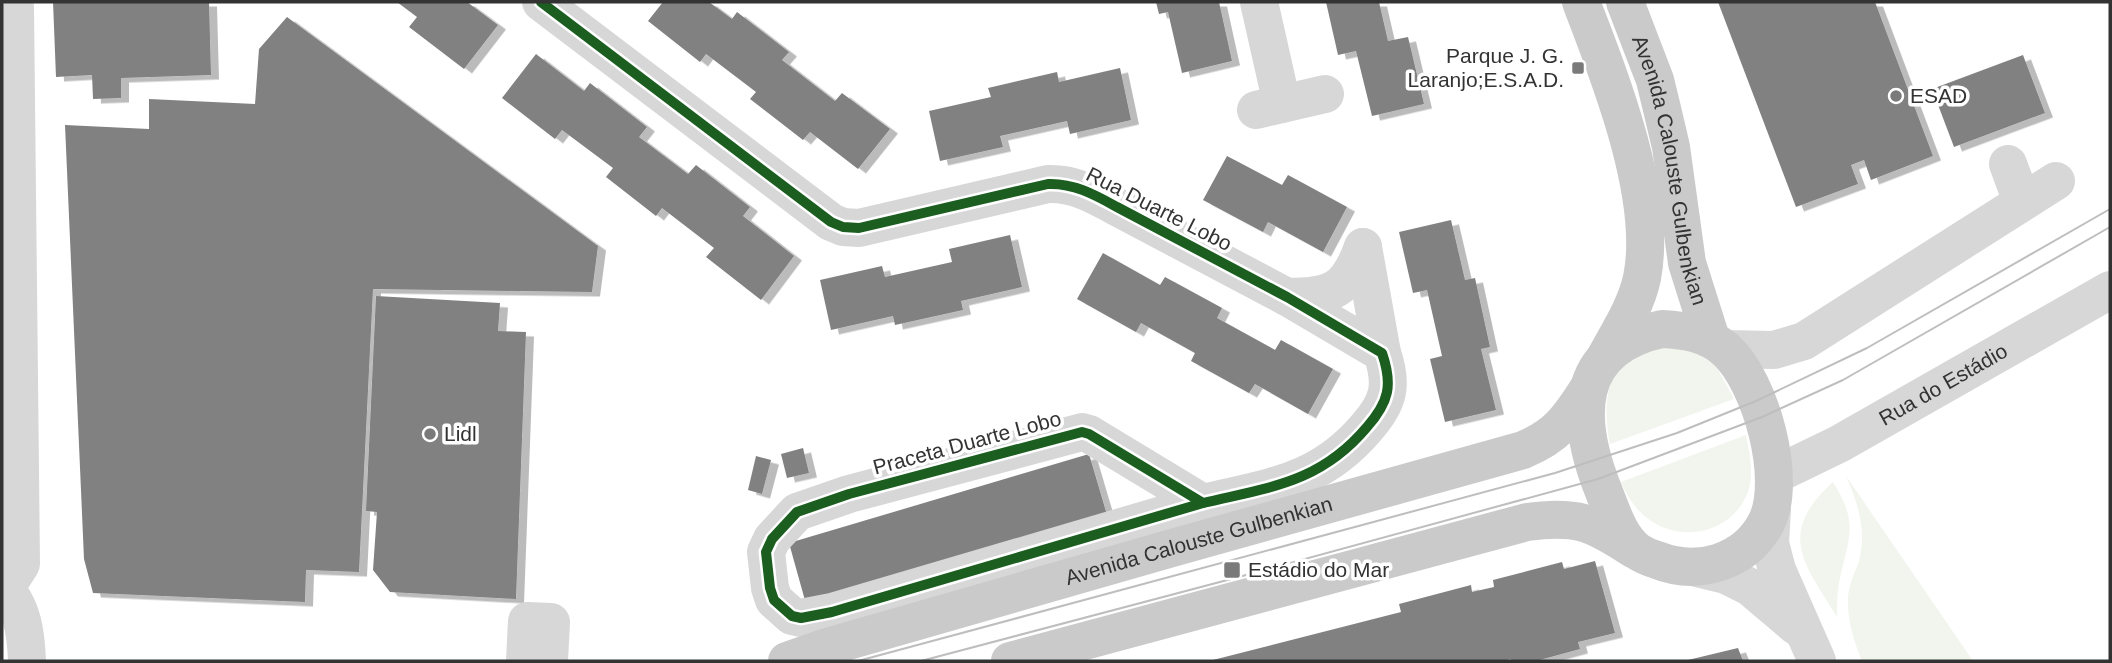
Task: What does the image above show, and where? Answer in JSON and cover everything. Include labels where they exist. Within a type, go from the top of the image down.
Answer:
[{"type":"main road","name":"Avenida Calouste Gulbenkian","points":[[787,661],[827,647],[1544,442],[1558,430],[1596,374],[1638,294],[1645,253],[1639,186],[1618,99],[1581,2]]},
{"type":"main road","name":"Avenida Calouste Gulbenkian","points":[[1625,2],[1657,91],[1671,147],[1687,263],[1718,344]]},
{"type":"main road","points":[[1010,661],[1527,522],[1569,518],[1581,521],[1638,552],[1680,567],[1697,568],[1722,562],[1744,550],[1765,525],[1774,492],[1769,439],[1741,368],[1718,344],[1696,333],[1662,329],[1627,339],[1596,374],[1585,422],[1593,462],[1616,523],[1638,552]]},
{"type":"street","name":"Rua Duarte Lobo","points":[[541,2],[831,222],[843,227],[859,228],[1062,183],[1099,198],[1287,297],[1382,353]]},
{"type":"street","points":[[1259,2],[1269,107],[1325,94]]},
{"type":"street","points":[[15,7],[21,564],[4,587],[23,622],[27,661]]},
{"type":"street","points":[[2008,164],[2022,202]]},
{"type":"street","points":[[1718,344],[1774,350],[1804,341],[2056,181]]},
{"type":"street","points":[[1203,503],[1301,478],[1339,456],[1374,419],[1387,395],[1389,382],[1363,247],[1356,267],[1338,289],[1313,297],[1287,297]]},
{"type":"street","name":"Rua do Estádio","points":[[1774,492],[1839,444],[2110,290]]},
{"type":"street","name":"Praceta Duarte Lobo","points":[[1082,432],[1203,503],[810,617],[792,616],[780,607],[774,600],[766,573],[766,552],[772,538],[797,512],[849,494],[1082,432]]},
{"type":"street","points":[[1774,492],[1770,543],[1777,570],[1810,647]]},
{"type":"street","points":[[1697,568],[1726,575],[1750,587],[1810,647]]},
{"type":"street","points":[[525,661],[527,621],[551,622],[549,661]]},
{"type":"shaded area","points":[[1663,345],[1700,351],[1717,368],[1734,399],[1610,444],[1607,399],[1613,377],[1627,360]]},
{"type":"shaded area","points":[[1746,435],[1751,472],[1744,500],[1735,513],[1708,529],[1676,531],[1660,526],[1638,510],[1621,482]]},
{"type":"shaded area","points":[[1846,476],[1973,661],[1862,661],[1852,630],[1848,597],[1859,561],[1862,528]]},
{"type":"shaded area","points":[[1833,482],[1847,510],[1850,532],[1838,587],[1837,617],[1814,580],[1801,549],[1805,517],[1815,501]]},
{"type":"building","points":[[53,2],[209,2],[211,75],[121,78],[121,98],[93,99],[92,75],[56,77]]},
{"type":"building","points":[[397,2],[467,2],[498,25],[464,69],[409,27],[417,17]]},
{"type":"building","points":[[663,2],[709,2],[732,19],[737,12],[789,52],[782,60],[835,101],[842,93],[890,129],[858,169],[810,132],[803,140],[750,99],[756,92],[706,54],[700,62],[648,21]]},
{"type":"building","points":[[1156,2],[1219,2],[1232,61],[1182,73],[1168,12],[1159,14]]},
{"type":"building","points":[[1326,2],[1379,2],[1388,41],[1408,37],[1424,104],[1372,116],[1356,51],[1338,55]]},
{"type":"building","name":"ESAD","points":[[1718,2],[1875,2],[1933,156],[1871,180],[1864,160],[1851,165],[1858,184],[1796,207]]},
{"type":"building","points":[[287,17],[598,246],[592,292],[373,289],[359,572],[306,570],[305,602],[93,593],[84,559],[65,125],[149,129],[149,99],[255,104],[259,49]]},
{"type":"building","points":[[536,54],[584,91],[590,83],[647,127],[639,137],[688,174],[696,165],[750,207],[743,216],[794,256],[761,300],[706,257],[714,248],[662,208],[656,216],[606,177],[613,168],[562,130],[555,139],[502,98]]},
{"type":"building","points":[[2023,55],[2045,113],[1954,147],[1932,89]]},
{"type":"building","points":[[1120,68],[1131,120],[1070,134],[1067,121],[1000,136],[1003,147],[940,161],[929,111],[991,97],[988,88],[1057,72],[1059,82]]},
{"type":"building","points":[[1227,156],[1282,185],[1288,175],[1347,207],[1323,252],[1268,222],[1263,232],[1203,200]]},
{"type":"building","points":[[1451,220],[1465,280],[1475,278],[1490,347],[1481,349],[1496,410],[1445,422],[1430,359],[1442,356],[1427,290],[1413,293],[1399,232]]},
{"type":"building","points":[[1010,235],[1022,287],[961,301],[963,310],[895,325],[893,316],[831,330],[820,280],[882,266],[885,277],[952,262],[949,249]]},
{"type":"building","points":[[1103,253],[1160,285],[1165,277],[1222,308],[1217,318],[1275,350],[1281,340],[1333,369],[1308,414],[1255,384],[1249,393],[1191,361],[1195,353],[1141,323],[1136,332],[1077,299]]},
{"type":"building","points":[[376,296],[500,303],[498,331],[526,332],[516,599],[390,592],[373,570],[377,512],[366,511]]},
{"type":"building","points":[[803,448],[809,473],[787,478],[781,454]]},
{"type":"building","points":[[1089,454],[1107,515],[806,604],[789,543]]},
{"type":"building","points":[[756,456],[771,460],[762,494],[748,490]]},
{"type":"building","points":[[1595,561],[1615,633],[1578,642],[1580,649],[1536,661],[1209,661],[1401,612],[1399,604],[1471,585],[1472,592],[1494,587],[1493,580],[1562,562],[1564,569]]},
{"type":"building","points":[[1738,648],[1743,661],[1688,661],[1688,660]]},
{"type":"tram line","points":[[858,661],[1555,473],[1677,433],[1756,401],[1867,348],[2110,209]]},
{"type":"tram line","points":[[921,661],[1598,479],[1762,417],[1843,380],[2110,227]]},
{"type":"cycle path","points":[[541,2],[831,222],[843,227],[859,228],[1048,184],[1067,185],[1101,198],[1287,297],[1382,353],[1387,375],[1387,393],[1374,418],[1349,446],[1331,460],[1292,480],[1203,503]]},
{"type":"cycle path","points":[[1082,432],[1203,503],[832,612],[801,618],[792,616],[774,600],[766,552],[772,539],[797,512],[849,494],[1082,432]]},
{"type":"place","name":"Parque J. G. Laranjo;E.S.A.D.","points":[[1578,68]]},
{"type":"place","name":"ESAD","points":[[1896,96]]},
{"type":"place","name":"Lidl","points":[[430,434]]},
{"type":"place","name":"Estádio do Mar","points":[[1232,570]]}]
